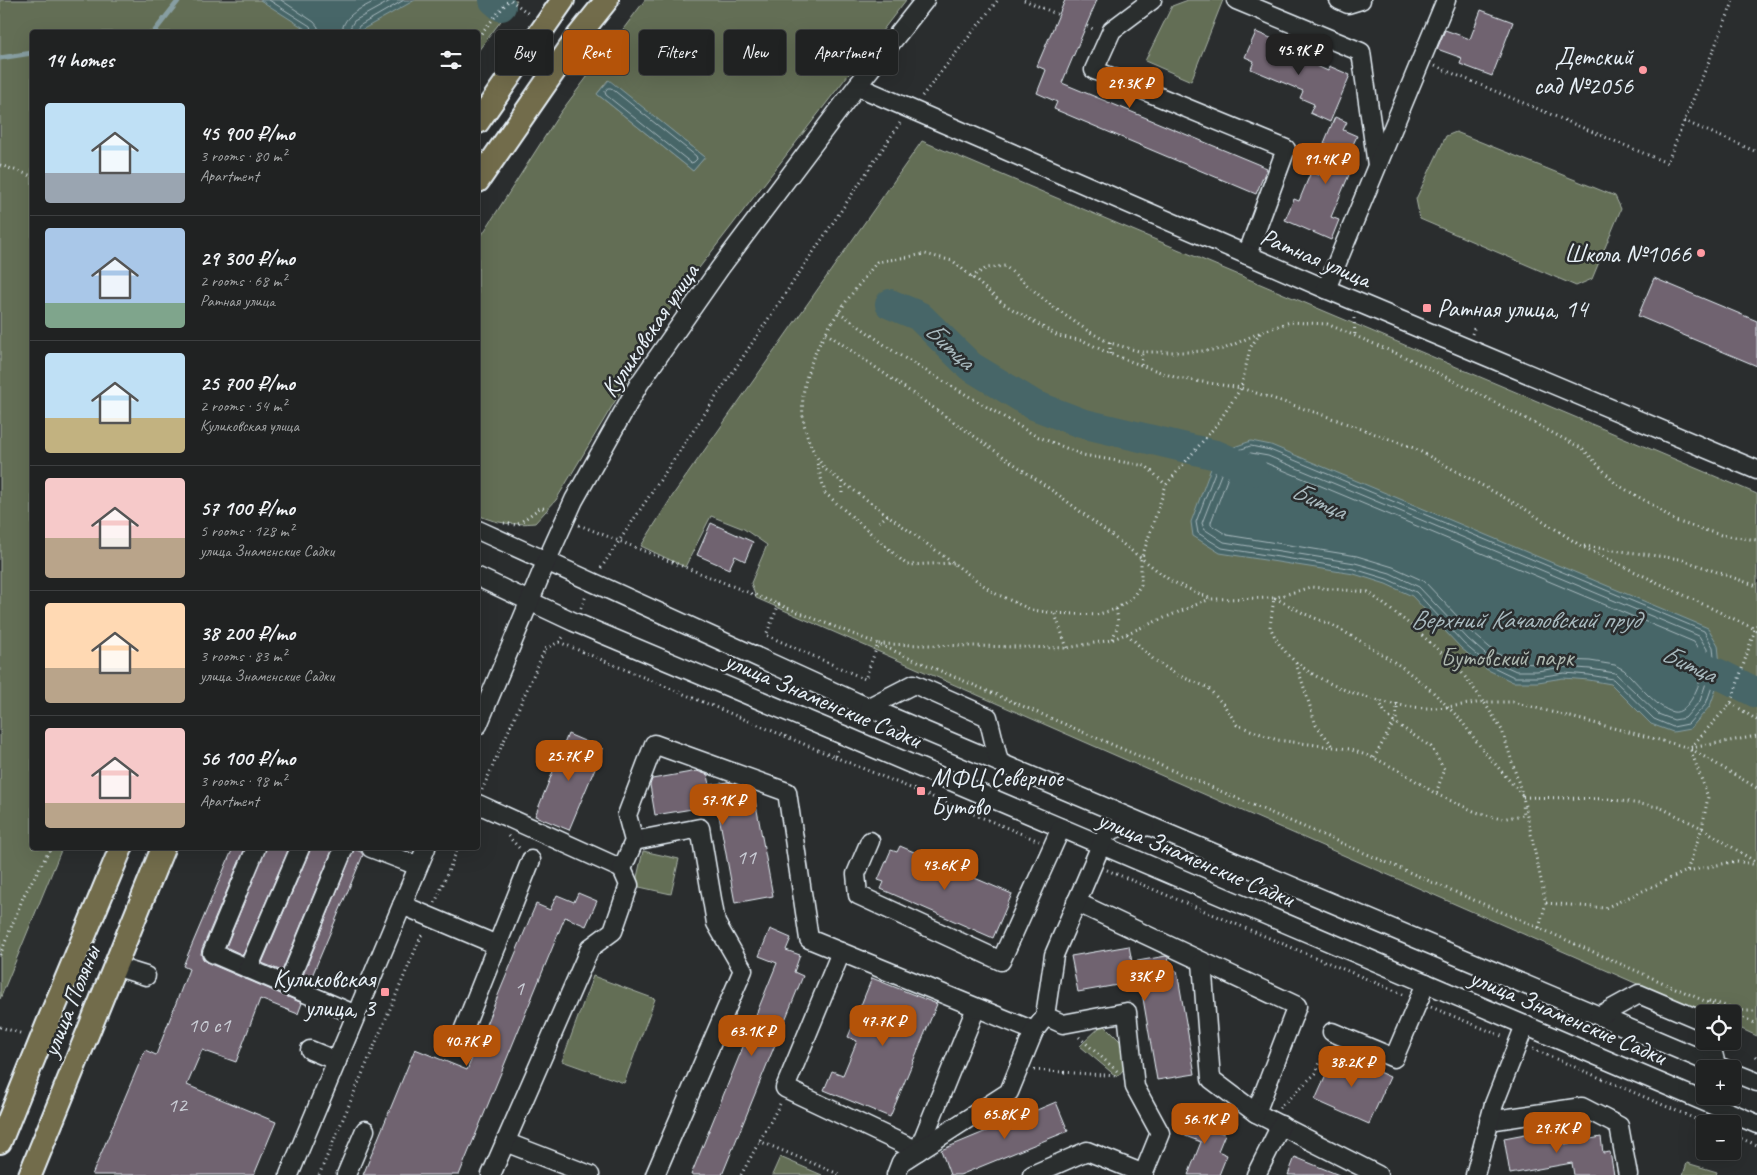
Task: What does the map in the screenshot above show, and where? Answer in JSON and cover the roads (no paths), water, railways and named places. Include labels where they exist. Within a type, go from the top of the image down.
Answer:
[{"type":"main road","points":[[480,119],[563,0]]},
{"type":"main road","points":[[480,178],[579,35],[607,0]]},
{"type":"main road","name":"улица Поляны","points":[[0,1142],[119,850]]},
{"type":"main road","name":"улица Поляны","points":[[30,1175],[162,850]]},
{"type":"street","name":"Куликовская улица","points":[[480,719],[574,500],[639,384],[720,268],[857,86],[925,0]]},
{"type":"street","points":[[1152,0],[1112,30],[1094,70],[1286,149],[1248,255]]},
{"type":"street","points":[[1236,0],[1361,52],[1377,165]]},
{"type":"street","points":[[1339,0],[1348,4],[1361,0]]},
{"type":"street","points":[[1326,289],[1446,0]]},
{"type":"street","name":"Ратная улица","points":[[857,86],[1326,289],[1757,470]]},
{"type":"street","name":"улица Знаменские Садки","points":[[480,531],[869,707],[1703,1060]]},
{"type":"street","name":"улица Знаменские Садки","points":[[480,578],[574,622],[843,734],[1757,1124]]},
{"type":"street","points":[[869,707],[914,684],[988,717],[999,762]]},
{"type":"street","points":[[622,869],[634,841],[627,815],[654,744],[787,792],[809,939],[1034,1032]]},
{"type":"street","points":[[480,797],[622,869],[629,884],[613,931],[590,948],[491,1175]]},
{"type":"street","points":[[896,1175],[901,1162],[1009,1092],[1034,1032],[1045,1016],[1054,955],[1107,832],[1120,827],[1137,826],[1158,829]]},
{"type":"street","points":[[634,841],[700,828],[716,923],[743,970],[655,1175]]},
{"type":"street","points":[[870,840],[856,874],[858,896],[1001,961],[1060,828]]},
{"type":"street","points":[[255,850],[212,953],[356,1015]]},
{"type":"street","points":[[248,969],[299,850]]},
{"type":"street","points":[[287,986],[343,850]]},
{"type":"street","points":[[376,850],[418,866]]},
{"type":"street","points":[[289,1175],[425,850]]},
{"type":"street","points":[[457,1046],[531,860]]},
{"type":"street","points":[[1076,902],[1297,1006],[1268,1119],[1256,1175]]},
{"type":"street","points":[[402,905],[497,946]]},
{"type":"street","points":[[841,952],[785,1088],[918,1151]]},
{"type":"street","points":[[1202,962],[1211,1079],[1268,1119],[1378,1175]]},
{"type":"street","points":[[114,966],[146,976]]},
{"type":"street","points":[[1332,1032],[1394,1058],[1426,983]]},
{"type":"street","points":[[1599,1016],[1639,994],[1696,1018]]},
{"type":"street","points":[[918,1151],[976,1008]]},
{"type":"street","points":[[1032,1175],[1087,1151],[1144,1174],[1160,1133],[1135,1087],[1127,1012],[1063,1024],[1045,1016]]},
{"type":"street","points":[[1475,1175],[1494,1104],[1525,1025]]},
{"type":"street","points":[[310,1050],[337,1061]]},
{"type":"street","points":[[1741,1076],[1757,1082]]},
{"type":"street","points":[[1490,1121],[1582,1107],[1619,1126],[1628,1175]]},
{"type":"street","points":[[346,1175],[365,1130]]},
{"type":"street","points":[[505,1142],[590,1175]]},
{"type":"water","points":[[260,0],[415,0],[362,30],[307,30]]},
{"type":"water","points":[[609,80],[705,157],[693,171],[597,94]]},
{"type":"water","name":"Верхний Качаловский пруд","points":[[1251,441],[1271,445],[1708,628],[1718,645],[1721,675],[1710,706],[1690,729],[1673,732],[1651,724],[1611,684],[1563,678],[1538,682],[1513,682],[1486,669],[1461,648],[1412,596],[1386,584],[1354,574],[1220,553],[1193,536],[1191,522],[1216,455]]},
{"type":"waterway","points":[[156,30],[179,0]]},
{"type":"waterway","name":"Битца","points":[[494,0],[501,6]]},
{"type":"waterway","points":[[0,58],[30,53]]},
{"type":"waterway","name":"Битца","points":[[890,304],[919,316],[970,366],[1034,405],[1081,423],[1216,455],[1253,471]]},
{"type":"waterway","name":"Битца","points":[[1683,658],[1757,693]]},
{"type":"place","name":"Детский сад №2056","points":[[1643,70]]},
{"type":"place","name":"Школа №1066","points":[[1701,253]]},
{"type":"place","name":"Ратная улица, 14","points":[[1427,308]]},
{"type":"place","name":"МФЦ Северное Бутово","points":[[921,791]]},
{"type":"place","name":"Куликовская улица, 3","points":[[385,992]]},
{"type":"park label","name":"Бутовский парк","points":[[1507,657]]}]
